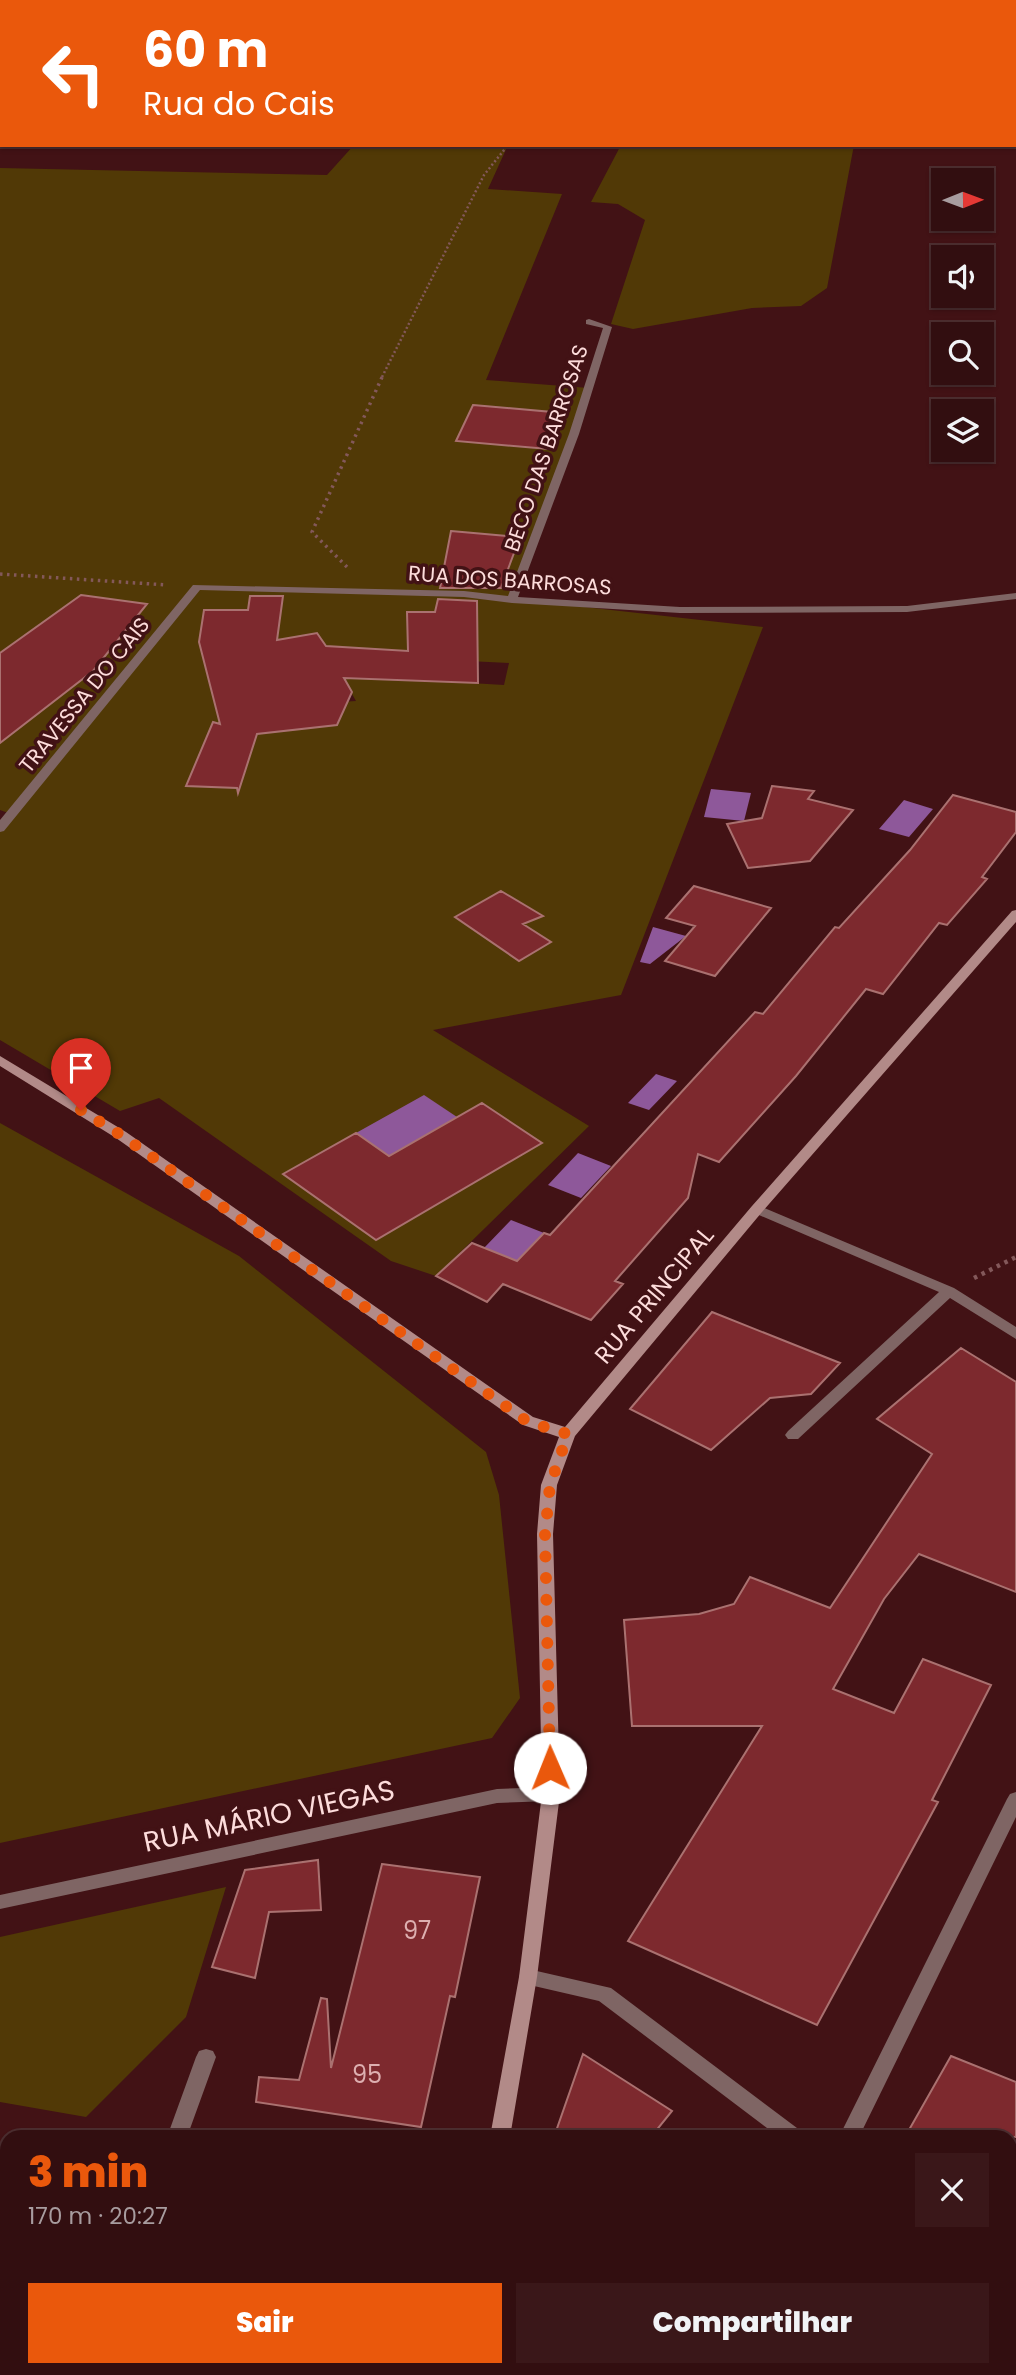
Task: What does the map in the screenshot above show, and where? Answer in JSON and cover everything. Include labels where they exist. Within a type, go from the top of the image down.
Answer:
[{"type":"street","name":"BECO DAS BARROSAS","points":[[512,600],[574,434],[608,327],[589,321]]},
{"type":"street","name":"RUA DOS BARROSAS","points":[[197,587],[464,594],[512,600],[680,610],[907,609],[1016,596]]},
{"type":"street","name":"TRAVESSA DO CAIS","points":[[0,828],[197,587]]},
{"type":"street","name":"RUA PRINCIPAL","points":[[501,2130],[528,1977],[551,1794],[545,1534],[550,1485],[568,1434],[757,1209],[1016,914]]},
{"type":"street","points":[[0,1060],[121,1135],[528,1422],[568,1434]]},
{"type":"street","points":[[757,1209],[949,1291],[1016,1334]]},
{"type":"street","points":[[793,1435],[949,1291]]},
{"type":"street","name":"RUA MÁRIO VIEGAS","points":[[0,1902],[497,1796],[551,1794]]},
{"type":"street","points":[[852,2130],[1016,1799]]},
{"type":"street","points":[[528,1977],[604,1994],[785,2130]]},
{"type":"street","points":[[180,2130],[206,2057]]},
{"type":"path","points":[[369,590],[312,532],[365,410],[484,175],[506,147]]},
{"type":"path","points":[[0,573],[197,587]]},
{"type":"path","points":[[949,1291],[1016,1257]]},
{"type":"shaded area","points":[[352,147],[507,147],[488,189],[562,194],[486,380],[589,388],[513,599],[763,627],[621,995],[433,1030],[589,1126],[436,1276],[391,1261],[159,1098],[120,1111],[0,1040],[0,830],[11,814],[0,810],[0,168],[327,175]],"holes":[[[317,633],[356,701],[216,710],[205,667],[296,637]],[[468,661],[509,663],[504,685],[420,680]]]},
{"type":"shaded area","points":[[620,147],[854,147],[827,288],[801,306],[752,308],[633,329],[611,324],[645,220],[618,204],[591,202]]},
{"type":"shaded area","points":[[711,789],[751,793],[744,821],[704,817]]},
{"type":"shaded area","points":[[904,800],[933,809],[909,837],[879,829]]},
{"type":"shaded area","points":[[653,927],[686,936],[650,964],[640,962]]},
{"type":"shaded area","points":[[656,1074],[677,1081],[649,1110],[628,1103]]},
{"type":"shaded area","points":[[424,1095],[457,1117],[389,1156],[356,1133]]},
{"type":"shaded area","points":[[0,1123],[239,1256],[486,1452],[499,1495],[520,1698],[492,1738],[0,1843]]},
{"type":"shaded area","points":[[578,1153],[611,1166],[581,1198],[548,1185]]},
{"type":"shaded area","points":[[511,1220],[544,1233],[517,1261],[484,1248]]},
{"type":"shaded area","points":[[226,1887],[186,2017],[86,2117],[0,2102],[0,1937]]},
{"type":"building","points":[[473,405],[563,413],[548,449],[456,441]]},
{"type":"building","points":[[451,531],[520,537],[501,588],[440,588]]},
{"type":"building","points":[[81,595],[147,604],[93,671],[0,743],[0,653]]},
{"type":"building","points":[[250,596],[283,596],[277,640],[317,633],[326,646],[408,651],[407,612],[435,612],[438,599],[477,601],[478,683],[344,678],[352,692],[337,725],[257,734],[238,793],[237,788],[186,786],[213,722],[220,724],[199,642],[204,610],[248,610]]},
{"type":"building","points":[[772,786],[814,791],[808,799],[853,810],[810,861],[748,868],[727,824],[762,818]]},
{"type":"building","points":[[953,795],[1016,812],[1016,832],[982,877],[987,879],[947,925],[939,923],[883,994],[866,989],[796,1076],[719,1162],[698,1154],[688,1198],[615,1281],[623,1284],[591,1320],[503,1284],[487,1302],[436,1276],[472,1243],[517,1261],[544,1233],[550,1235],[755,1012],[763,1014],[835,927],[839,928],[910,850]]},
{"type":"building","points":[[694,886],[771,908],[715,976],[665,961],[695,926],[666,918]]},
{"type":"building","points":[[501,891],[543,916],[523,924],[551,942],[519,961],[455,917]]},
{"type":"building","points":[[482,1103],[542,1143],[376,1240],[283,1174],[356,1133],[389,1156]]},
{"type":"building","points":[[712,1312],[840,1363],[811,1394],[770,1398],[711,1450],[630,1409]]},
{"type":"building","points":[[961,1348],[1016,1382],[1016,1592],[919,1554],[884,1599],[833,1689],[894,1713],[923,1659],[991,1685],[932,1800],[938,1802],[817,2025],[628,1941],[762,1726],[632,1726],[624,1620],[699,1614],[734,1604],[750,1577],[830,1608],[932,1454],[877,1419]]},
{"type":"building","points":[[318,1860],[321,1910],[269,1912],[255,1978],[212,1967],[245,1870]]},
{"type":"building","points":[[382,1864],[480,1877],[455,1997],[450,1996],[421,2127],[256,2102],[259,2077],[299,2080],[321,1998],[327,1999],[331,2068]]},
{"type":"building","points":[[583,2054],[672,2111],[657,2130],[556,2130]]},
{"type":"building","points":[[951,2056],[1016,2082],[1016,2130],[909,2130]]},
{"type":"route","points":[[81,1110],[121,1135],[528,1422],[568,1434],[550,1485],[545,1534],[550,1768]]}]
